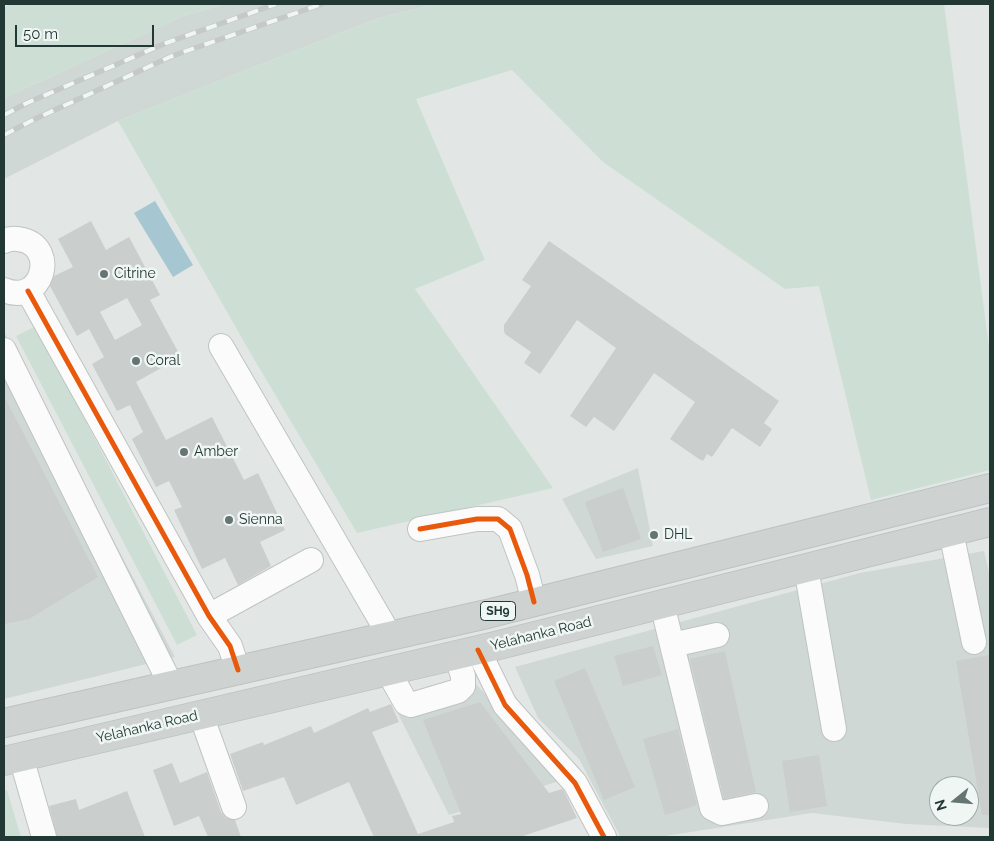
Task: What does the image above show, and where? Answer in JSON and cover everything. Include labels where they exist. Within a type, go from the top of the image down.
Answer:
[{"type":"main road","name":"SH9","points":[[4,724],[534,602],[990,488]]},
{"type":"main road","name":"Yelahanka Road","points":[[12,759],[467,652],[990,522]]},
{"type":"street","points":[[4,241],[26,240],[39,252],[42,260],[40,278],[28,291],[10,293],[4,290]]},
{"type":"street","points":[[28,291],[209,616],[217,652],[228,672]]},
{"type":"street","points":[[221,346],[390,636]]},
{"type":"street","points":[[4,350],[171,685]]},
{"type":"street","points":[[420,528],[477,519],[498,519],[510,528],[525,567],[534,602]]},
{"type":"street","points":[[951,532],[974,642]]},
{"type":"street","points":[[209,616],[311,560]]},
{"type":"street","points":[[806,568],[834,729]]},
{"type":"street","points":[[662,604],[712,808],[722,813],[756,806]]},
{"type":"street","points":[[672,645],[717,635]]},
{"type":"street","points":[[388,671],[406,703],[411,705],[458,692],[463,686],[462,676],[467,652]]},
{"type":"street","points":[[467,652],[505,705],[574,783],[604,837]]},
{"type":"street","points":[[201,714],[234,807]]},
{"type":"street","points":[[12,759],[44,837]]},
{"type":"shaded area","points":[[225,4],[436,4],[378,18],[118,121],[4,179],[4,98],[183,16]]},
{"type":"shaded area","points":[[4,332],[175,657],[4,699]]},
{"type":"shaded area","points":[[638,468],[653,546],[596,559],[562,499]]},
{"type":"shaded area","points":[[984,551],[990,577],[990,828],[948,826],[979,826],[979,776],[929,776],[929,825],[812,813],[659,837],[620,836],[579,759],[538,718],[515,667],[860,573]]},
{"type":"shaded area","points":[[471,679],[566,779],[449,815],[390,698]]},
{"type":"green space","points":[[9,4],[225,4],[183,16],[4,98],[4,8]]},
{"type":"green space","points":[[436,4],[944,4],[990,355],[990,470],[871,500],[819,286],[785,289],[603,162],[512,70],[416,99],[485,260],[415,289],[553,488],[357,533],[251,354],[118,121],[378,18]]},
{"type":"green space","points":[[36,326],[197,635],[177,645],[16,336]]},
{"type":"green space","points":[[7,790],[21,837],[4,837],[4,791]]},
{"type":"water","points":[[155,201],[193,265],[173,277],[134,213]]},
{"type":"building","points":[[91,221],[106,250],[129,237],[160,295],[150,300],[181,357],[136,382],[166,440],[212,417],[244,480],[258,473],[285,530],[260,542],[271,566],[238,585],[225,558],[202,569],[174,510],[182,507],[169,481],[156,487],[132,439],[143,432],[130,405],[117,411],[92,364],[104,357],[89,329],[77,336],[50,286],[54,276],[73,267],[58,239]],"holes":[[[127,298],[142,325],[115,340],[100,312]]]},
{"type":"building","points":[[549,241],[779,401],[764,423],[772,429],[760,447],[732,428],[712,457],[707,454],[703,461],[670,439],[695,402],[654,373],[614,431],[594,417],[586,427],[570,416],[616,348],[577,320],[540,374],[524,363],[531,352],[505,334],[504,331],[504,325],[531,286],[522,280]]},
{"type":"building","points":[[4,396],[98,577],[29,619],[4,624]]},
{"type":"building","points":[[623,488],[641,539],[603,552],[585,502]]},
{"type":"building","points":[[653,646],[662,675],[623,686],[614,656]]},
{"type":"building","points":[[725,651],[756,792],[724,799],[690,659]]},
{"type":"building","points":[[990,655],[990,815],[982,815],[979,797],[979,776],[975,776],[956,661]]},
{"type":"building","points":[[585,668],[635,787],[604,800],[554,681]]},
{"type":"building","points":[[480,702],[549,793],[562,789],[564,791],[577,818],[520,837],[374,837],[349,782],[296,805],[284,777],[243,791],[230,754],[263,742],[264,745],[311,726],[314,733],[368,708],[370,712],[391,704],[399,722],[372,732],[418,834],[454,822],[452,816],[461,814],[423,720]]},
{"type":"building","points":[[678,729],[697,805],[665,815],[643,739]]},
{"type":"building","points":[[819,755],[827,806],[790,812],[782,761]]},
{"type":"building","points":[[172,763],[180,783],[207,772],[221,812],[226,818],[235,820],[241,837],[208,837],[199,816],[174,826],[153,770]]},
{"type":"building","points":[[127,791],[145,837],[57,837],[49,806],[76,799],[79,810]]},
{"type":"railway","points":[[4,115],[27,103],[166,43],[276,4]]},
{"type":"railway","points":[[4,135],[172,56],[322,4]]},
{"type":"cycle path","points":[[28,291],[209,616],[230,646],[238,670]]},
{"type":"cycle path","points":[[420,529],[477,519],[498,519],[510,529],[527,575],[534,602]]},
{"type":"cycle path","points":[[478,650],[505,705],[575,783],[604,837]]},
{"type":"place","name":"Citrine","points":[[104,274]]},
{"type":"place","name":"Coral","points":[[136,361]]},
{"type":"place","name":"Amber","points":[[184,452]]},
{"type":"place","name":"Sienna","points":[[229,520]]},
{"type":"place","name":"DHL","points":[[654,535]]}]
